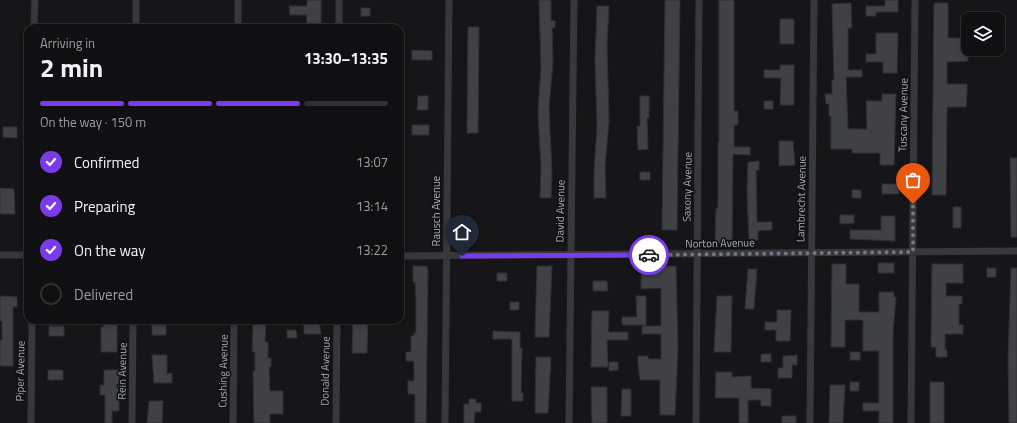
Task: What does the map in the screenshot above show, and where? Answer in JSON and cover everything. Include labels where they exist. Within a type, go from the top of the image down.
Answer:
[{"type":"street","points":[[34,24],[35,0]]},
{"type":"street","points":[[136,0],[136,24]]},
{"type":"street","points":[[238,0],[238,24]]},
{"type":"street","points":[[339,0],[339,24]]},
{"type":"street","name":"Rausch Avenue","points":[[445,423],[449,0]]},
{"type":"street","name":"David Avenue","points":[[569,423],[574,0]]},
{"type":"street","name":"Saxony Avenue","points":[[696,423],[699,0]]},
{"type":"street","name":"Lambrecht Avenue","points":[[810,423],[814,0]]},
{"type":"street","name":"Tuscany Avenue","points":[[911,423],[916,0]]},
{"type":"street","name":"Norton Avenue","points":[[404,256],[697,255],[1017,251]]},
{"type":"street","points":[[0,255],[24,255]]},
{"type":"street","name":"Piper Avenue","points":[[31,423],[32,324]]},
{"type":"street","name":"Rein Avenue","points":[[132,423],[133,324]]},
{"type":"street","name":"Cushing Avenue","points":[[233,423],[234,324]]},
{"type":"street","name":"Donald Avenue","points":[[336,324],[336,423]]},
{"type":"building","points":[[307,0],[321,0],[321,24],[306,24],[307,15],[290,15],[289,6],[307,6]]},
{"type":"building","points":[[539,0],[551,0],[551,21],[555,21],[555,28],[552,28],[553,62],[549,107],[552,173],[551,198],[540,198],[541,167],[538,112],[541,67]]},
{"type":"building","points":[[665,0],[680,0],[677,230],[662,230]]},
{"type":"building","points":[[719,0],[734,0],[734,111],[738,111],[738,125],[734,125],[734,147],[750,147],[750,155],[733,154],[732,243],[715,243],[716,208],[718,208]]},
{"type":"building","points":[[885,0],[898,0],[898,12],[876,12],[876,16],[866,16],[866,6],[885,6]]},
{"type":"building","points":[[851,3],[852,28],[848,28],[848,70],[862,70],[862,77],[846,77],[848,129],[867,129],[866,101],[882,101],[882,94],[896,94],[894,165],[880,165],[880,153],[852,153],[852,149],[831,149],[831,116],[829,116],[829,104],[826,104],[825,94],[832,94],[832,80],[834,80],[832,4]]},
{"type":"building","points":[[934,3],[948,3],[948,38],[961,38],[961,56],[968,56],[968,61],[947,62],[947,84],[967,84],[966,107],[947,107],[946,195],[932,195]]},
{"type":"building","points":[[597,6],[609,6],[607,45],[609,121],[605,167],[606,198],[594,198],[597,127],[595,61]]},
{"type":"building","points":[[361,8],[370,8],[370,16],[361,16]]},
{"type":"building","points":[[780,19],[794,19],[794,44],[780,44]]},
{"type":"building","points":[[468,27],[479,27],[478,133],[467,133]]},
{"type":"building","points":[[876,33],[898,33],[897,73],[883,73],[883,62],[866,62],[866,54],[876,54]]},
{"type":"building","points":[[412,50],[432,51],[432,60],[412,60]]},
{"type":"building","points":[[780,65],[794,65],[794,105],[780,105],[781,78],[764,78],[764,70],[780,70]]},
{"type":"building","points":[[418,96],[428,96],[428,110],[417,110]]},
{"type":"building","points":[[640,96],[649,96],[649,118],[647,118],[648,149],[638,150],[637,126],[640,126]]},
{"type":"building","points":[[764,101],[773,101],[773,109],[764,109]]},
{"type":"building","points":[[412,125],[429,125],[429,135],[412,135]]},
{"type":"building","points":[[3,127],[17,127],[17,138],[3,137]]},
{"type":"building","points":[[779,141],[793,141],[795,165],[779,166]]},
{"type":"building","points":[[1010,158],[1017,158],[1017,237],[1011,237]]},
{"type":"building","points":[[759,161],[759,170],[756,170],[757,222],[772,222],[772,230],[758,231],[758,240],[749,240],[747,192],[748,162]]},
{"type":"building","points":[[640,172],[650,172],[650,180],[640,180]]},
{"type":"building","points":[[882,184],[899,184],[899,194],[882,194]]},
{"type":"building","points":[[0,188],[14,189],[15,214],[0,214]]},
{"type":"building","points":[[852,190],[861,190],[861,198],[852,198]]},
{"type":"building","points":[[953,207],[961,207],[961,228],[953,228]]},
{"type":"building","points":[[840,215],[854,215],[854,223],[840,224]]},
{"type":"building","points":[[881,216],[895,216],[895,241],[850,239],[850,230],[881,230]]},
{"type":"building","points":[[878,263],[894,263],[894,273],[878,273]]},
{"type":"building","points":[[832,264],[846,264],[846,284],[859,284],[859,312],[879,312],[879,292],[894,292],[894,297],[896,297],[893,332],[893,423],[879,423],[879,411],[863,411],[863,403],[879,403],[879,351],[863,351],[863,320],[845,320],[845,347],[831,347]]},
{"type":"building","points":[[932,264],[963,264],[963,283],[946,283],[946,296],[962,296],[962,304],[959,304],[959,325],[963,325],[963,334],[945,334],[945,350],[947,350],[947,357],[936,357],[936,347],[931,347]]},
{"type":"building","points":[[413,266],[427,266],[428,271],[426,423],[415,423],[415,394],[408,394],[408,381],[414,381],[414,361],[406,361],[406,352],[411,352],[411,336],[414,336],[414,333],[416,333],[416,298],[415,282],[413,282]]},
{"type":"building","points":[[537,266],[552,266],[549,337],[535,337]]},
{"type":"building","points":[[661,266],[676,266],[678,348],[675,415],[660,415],[660,380],[640,380],[638,364],[638,356],[648,356],[648,359],[661,359],[661,334],[642,334],[642,326],[661,326],[661,288],[641,289],[641,281],[642,270],[661,270]]},
{"type":"building","points":[[987,268],[996,268],[996,277],[987,277]]},
{"type":"building","points":[[1011,268],[1017,268],[1017,423],[1009,423],[1008,359]]},
{"type":"building","points":[[748,269],[757,269],[754,309],[745,309]]},
{"type":"building","points":[[497,273],[507,273],[507,281],[497,281]]},
{"type":"building","points":[[593,281],[607,281],[608,291],[593,291]]},
{"type":"building","points":[[0,296],[17,297],[17,307],[13,307],[13,366],[0,366],[2,321],[0,321]]},
{"type":"building","points":[[636,296],[646,296],[646,325],[622,325],[622,317],[637,317]]},
{"type":"building","points":[[717,296],[732,296],[731,352],[714,352]]},
{"type":"building","points":[[510,302],[519,302],[519,310],[510,310]]},
{"type":"building","points":[[777,310],[791,310],[790,341],[776,341],[776,330],[765,330],[765,322],[777,322]]},
{"type":"building","points":[[592,311],[609,311],[608,332],[628,332],[628,340],[607,340],[608,367],[591,367]]},
{"type":"building","points":[[104,324],[117,324],[117,352],[101,352],[101,327],[104,327]]},
{"type":"building","points":[[253,324],[266,324],[265,342],[268,342],[268,358],[271,358],[271,367],[269,367],[270,391],[283,391],[283,414],[270,414],[270,423],[254,423],[253,371],[255,371],[255,352],[252,352]]},
{"type":"building","points":[[304,324],[320,324],[321,334],[304,334]]},
{"type":"building","points":[[353,324],[368,324],[367,353],[352,353]]},
{"type":"building","points":[[152,325],[166,325],[166,335],[152,335]]},
{"type":"building","points":[[49,326],[64,326],[64,336],[49,336]]},
{"type":"building","points":[[287,330],[296,330],[297,338],[287,338]]},
{"type":"building","points":[[493,331],[520,332],[520,348],[522,348],[521,393],[523,393],[523,401],[512,401],[512,340],[493,339]]},
{"type":"building","points":[[850,352],[860,352],[860,360],[850,360]]},
{"type":"building","points":[[761,354],[771,354],[771,362],[761,362]]},
{"type":"building","points":[[152,355],[167,355],[167,374],[172,373],[172,383],[154,383]]},
{"type":"building","points":[[797,355],[797,365],[792,365],[792,378],[778,378],[778,368],[783,368],[783,356]]},
{"type":"building","points":[[536,357],[551,357],[548,413],[535,413]]},
{"type":"building","points":[[609,362],[618,362],[618,370],[609,371]]},
{"type":"building","points":[[48,370],[63,370],[63,380],[48,380]]},
{"type":"building","points":[[104,370],[119,370],[119,411],[112,411],[112,423],[105,423],[105,395],[100,395],[100,385],[104,385]]},
{"type":"building","points":[[716,372],[732,372],[732,377],[751,376],[751,388],[771,389],[771,406],[761,406],[761,400],[748,400],[748,423],[739,423],[739,398],[715,398]]},
{"type":"building","points":[[850,382],[859,382],[859,391],[850,391]]},
{"type":"building","points":[[930,382],[944,382],[944,423],[930,423]]},
{"type":"building","points":[[830,385],[845,385],[843,423],[829,423]]},
{"type":"building","points":[[591,387],[607,387],[607,423],[592,423]]},
{"type":"building","points":[[622,389],[631,389],[631,416],[621,416]]},
{"type":"building","points":[[469,399],[476,399],[476,403],[481,403],[481,412],[475,412],[474,423],[464,423],[464,404],[469,404]]},
{"type":"building","points":[[149,401],[163,401],[162,423],[147,423]]},
{"type":"building","points":[[782,416],[796,416],[796,423],[782,423]]},
{"type":"way so far","points":[[649,255],[913,252],[913,204]]},
{"type":"route","points":[[462,256],[649,255]]}]
